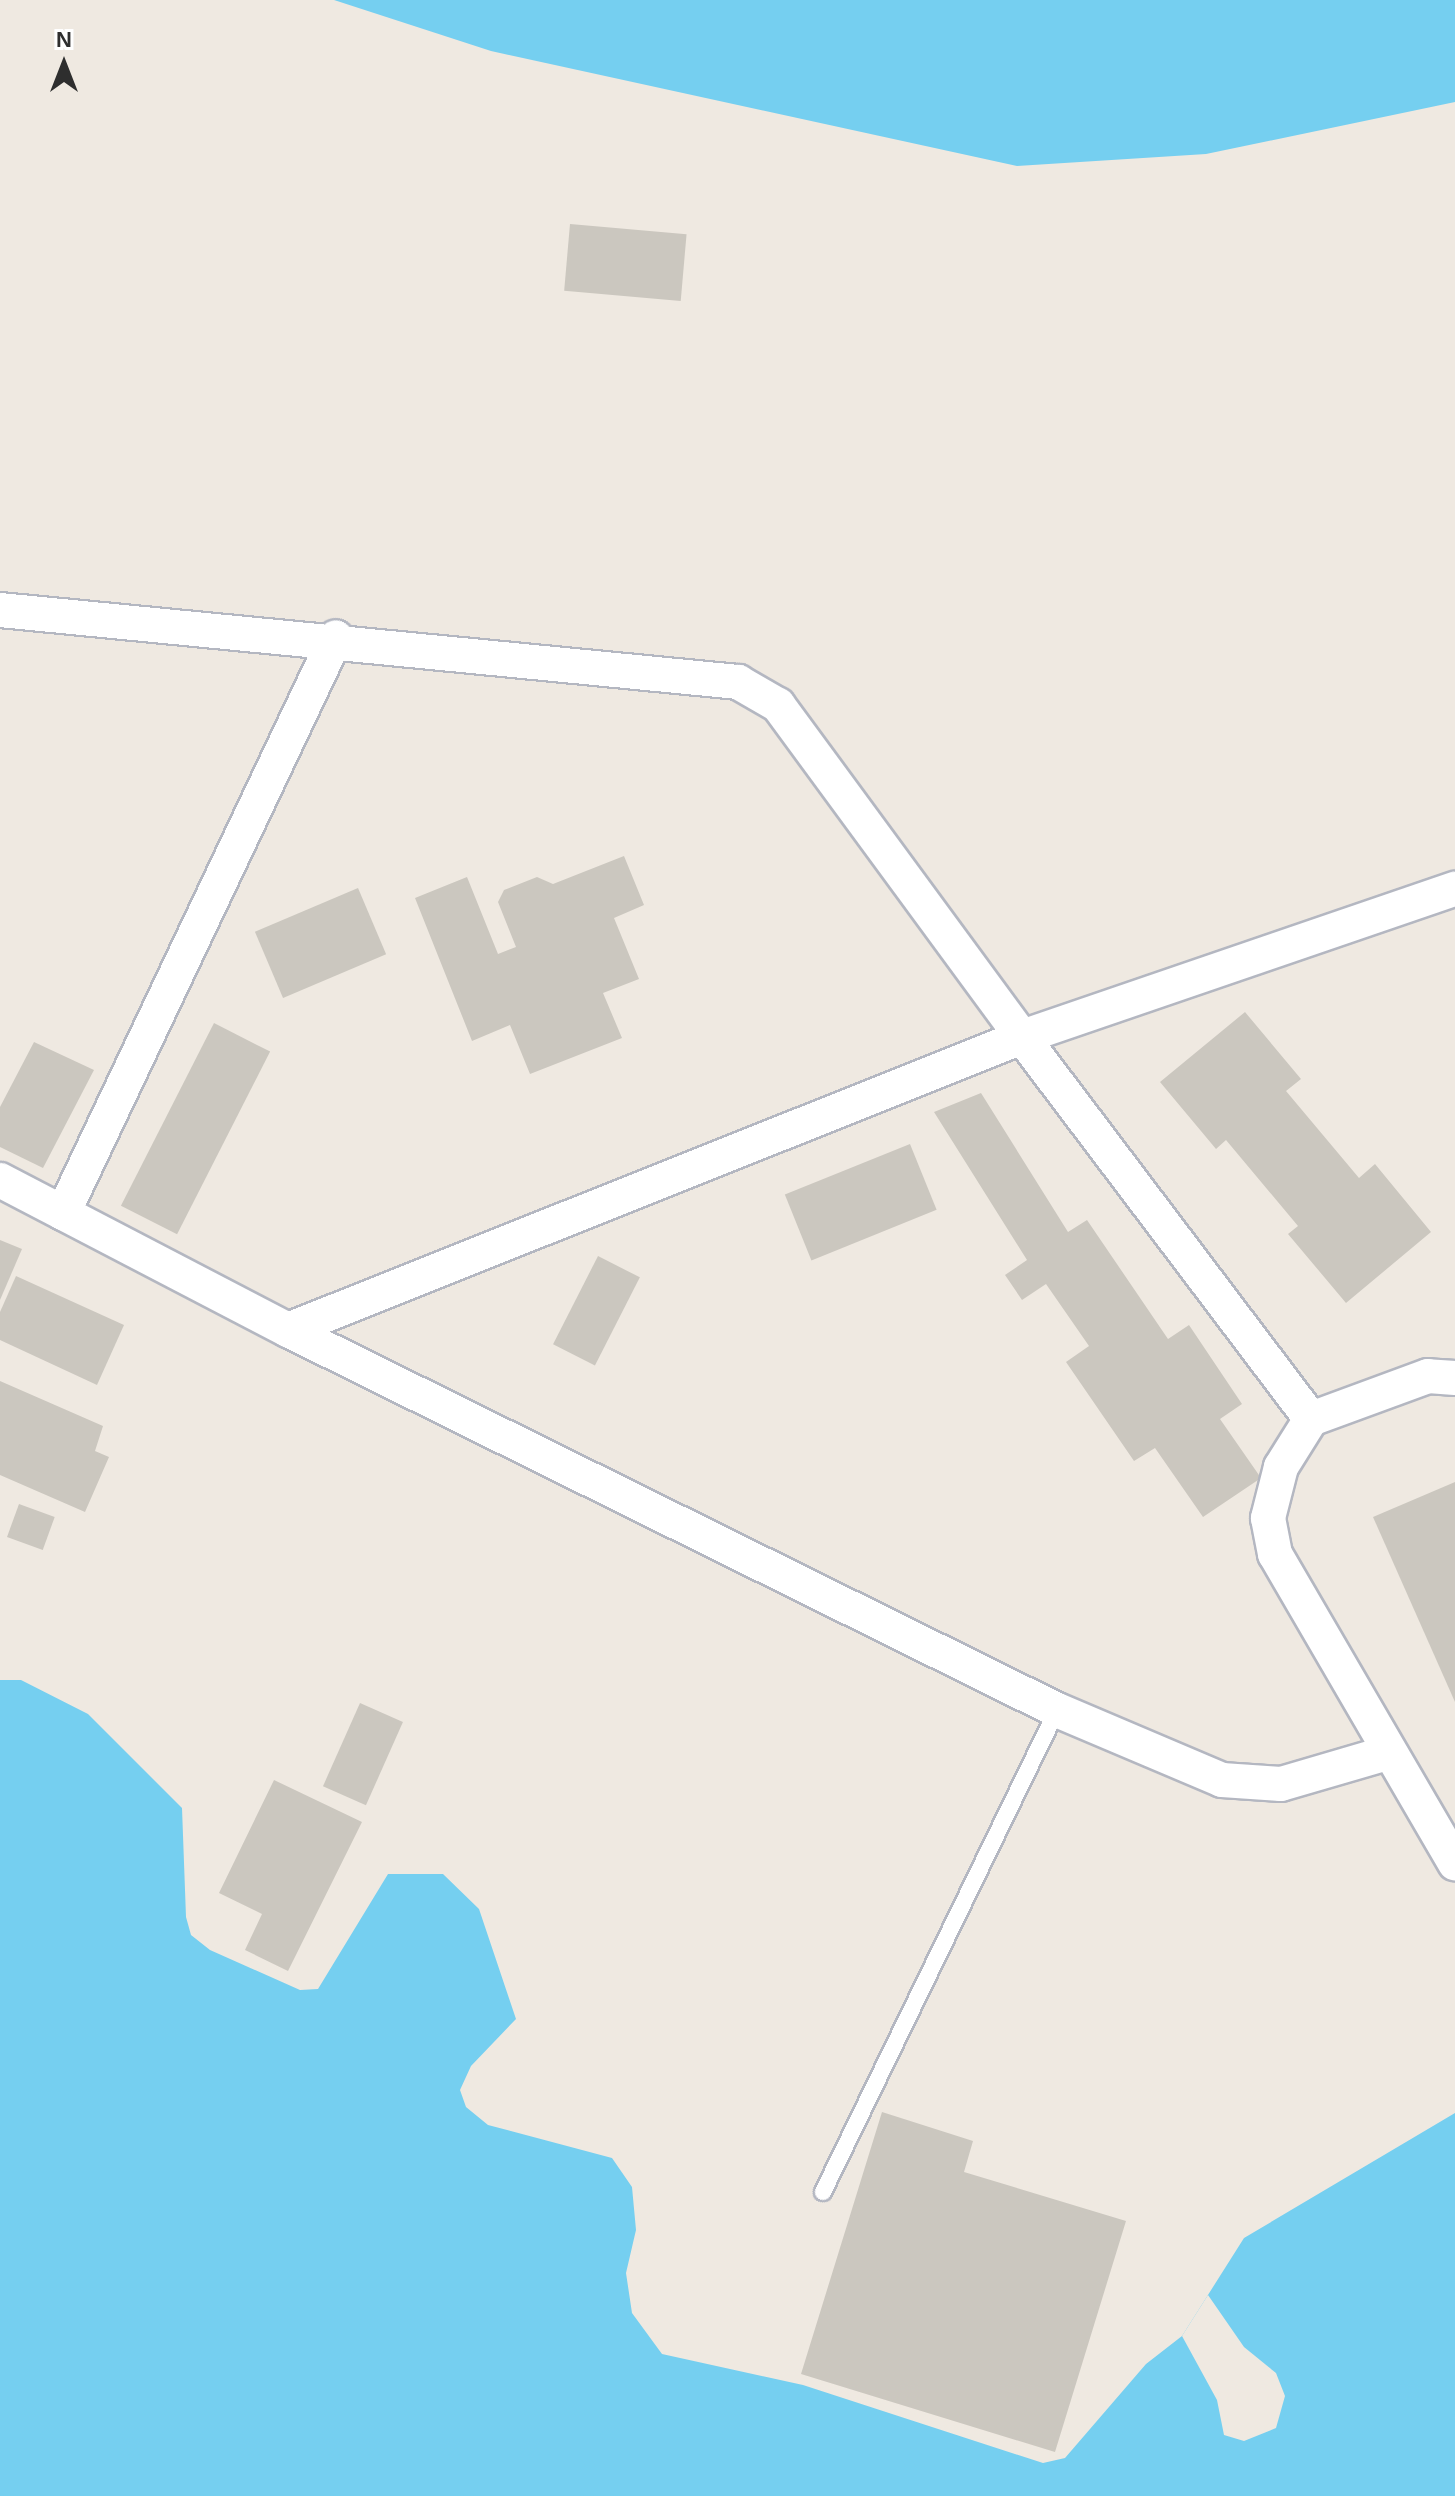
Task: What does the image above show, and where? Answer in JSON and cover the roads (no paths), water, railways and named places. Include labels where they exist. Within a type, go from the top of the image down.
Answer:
[{"type":"street","points":[[0,610],[336,637],[738,682],[778,705],[1022,1037],[1311,1419]]},
{"type":"street","points":[[63,1213],[336,637]]},
{"type":"street","points":[[288,1330],[1022,1037],[1455,889]]},
{"type":"street","points":[[0,1180],[288,1330],[1057,1710],[1249,1785],[1281,1784],[1387,1753]]},
{"type":"street","points":[[1455,1378],[1428,1376],[1311,1419],[1281,1467],[1268,1518],[1275,1554],[1387,1753],[1455,1863]]},
{"type":"lane","points":[[823,2192],[1057,1710]]},
{"type":"water","points":[[334,0],[1455,0],[1455,102],[1206,154],[1017,166],[491,51]]},
{"type":"water","points":[[0,1680],[21,1680],[88,1714],[182,1808],[186,1917],[191,1935],[210,1950],[300,1990],[318,1989],[388,1874],[443,1874],[479,1909],[516,2019],[471,2066],[460,2090],[466,2107],[488,2125],[612,2158],[632,2187],[636,2230],[626,2273],[632,2313],[662,2354],[803,2385],[1043,2463],[1065,2458],[1146,2364],[1182,2336],[1244,2238],[1455,2113],[1455,2496],[0,2496]]}]
